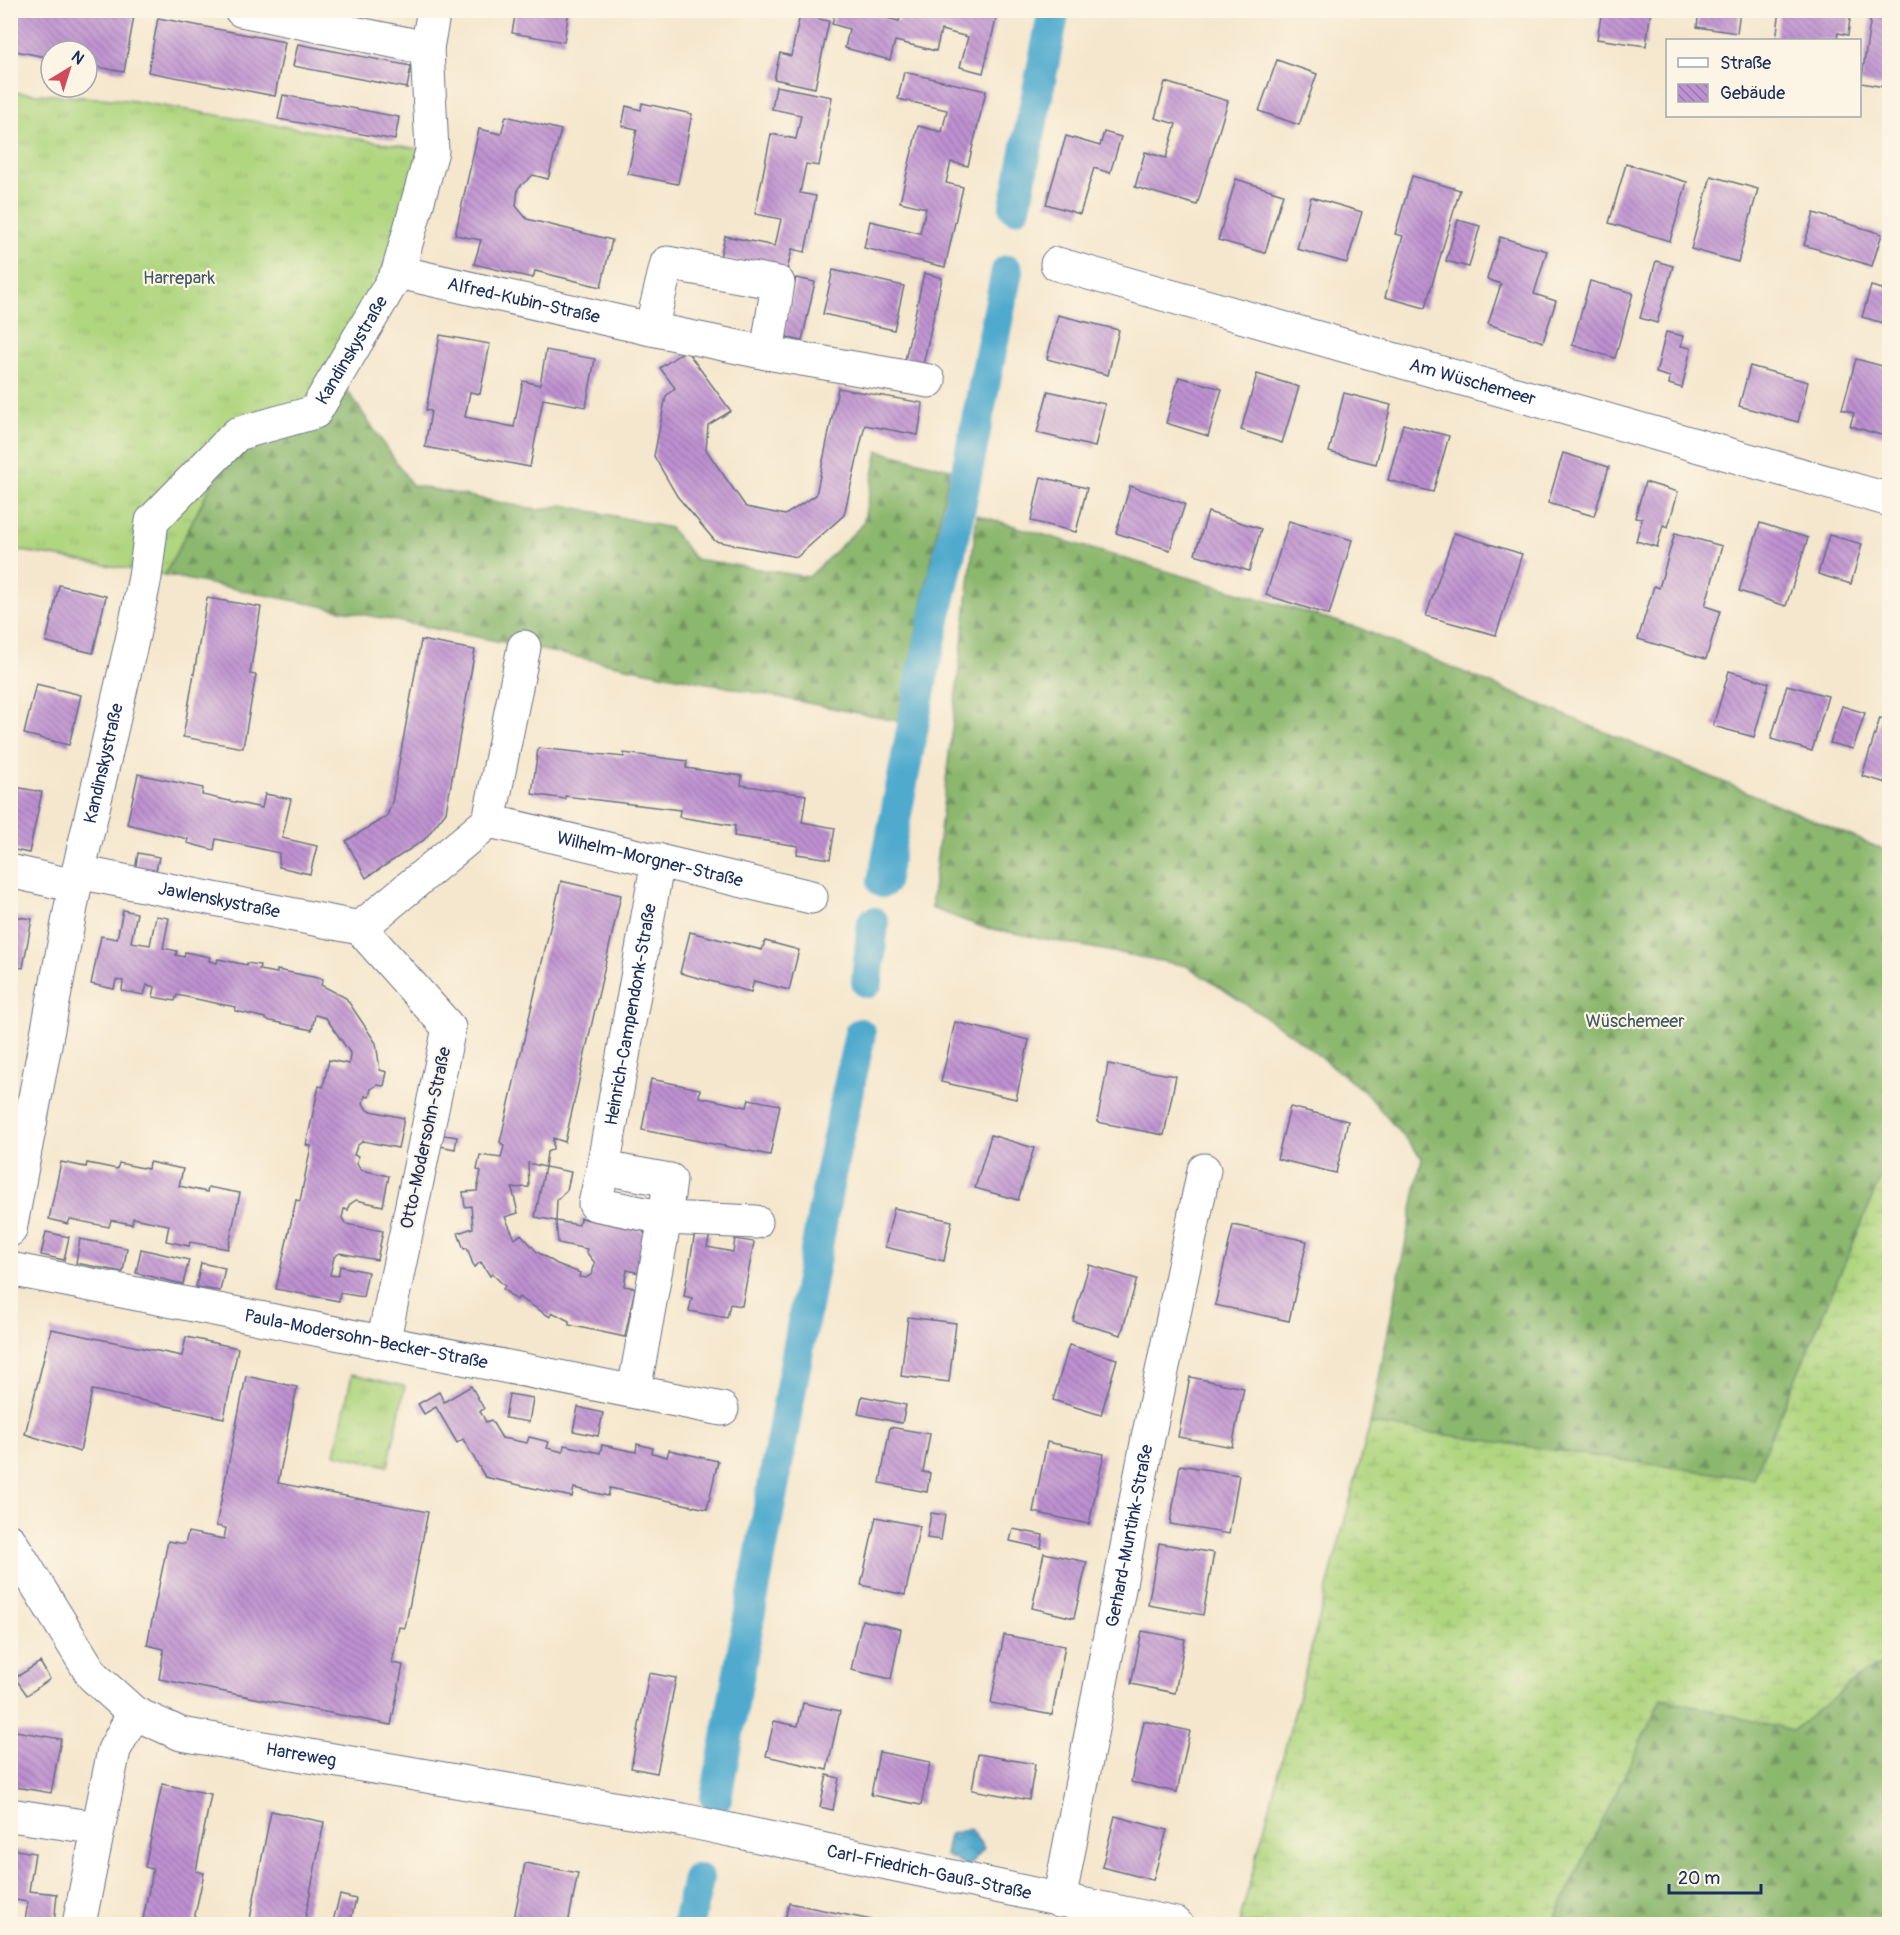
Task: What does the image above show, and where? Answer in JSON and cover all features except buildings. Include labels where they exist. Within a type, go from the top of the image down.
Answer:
[{"type":"street","points":[[241,10],[427,48]]},
{"type":"street","name":"Kandinskystraße","points":[[10,1230],[16,1172],[76,879],[135,627],[145,577],[152,521],[237,434],[315,412],[398,272],[432,151],[427,48],[434,10]]},
{"type":"street","points":[[651,329],[667,262],[778,283],[767,352]]},
{"type":"street","name":"Am Wüschemeer","points":[[1057,264],[1890,500]]},
{"type":"street","name":"Alfred-Kubin-Straße","points":[[398,272],[651,329],[929,381]]},
{"type":"street","points":[[360,928],[489,821],[524,647]]},
{"type":"street","name":"Wilhelm-Morgner-Straße","points":[[489,821],[811,897]]},
{"type":"street","name":"Heinrich-Campendonk-Straße","points":[[634,1390],[670,1180],[603,1168],[658,860]]},
{"type":"street","points":[[10,871],[76,879]]},
{"type":"street","name":"Jawlenskystraße","points":[[76,879],[360,928]]},
{"type":"street","name":"Otto-Modersohn-Straße","points":[[360,928],[448,1028],[383,1343]]},
{"type":"street","name":"Gerhard-Muntink-Straße","points":[[1059,1901],[1147,1443],[1204,1170]]},
{"type":"street","points":[[665,1218],[756,1222]]},
{"type":"street","name":"Paula-Modersohn-Becker-Straße","points":[[10,1269],[722,1409]]},
{"type":"street","name":"Harreweg","points":[[10,1541],[93,1676],[134,1713],[181,1734],[683,1820]]},
{"type":"street","points":[[79,1924],[114,1750],[134,1713]]},
{"type":"street","points":[[10,1815],[98,1828]]},
{"type":"street","name":"Carl-Friedrich-Gauß-Straße","points":[[683,1820],[1176,1924]]},
{"type":"green space","name":"Harrepark","points":[[10,92],[39,94],[39,99],[127,100],[432,151],[398,272],[315,412],[237,434],[165,575],[11,549]]},
{"type":"green space","points":[[337,376],[412,485],[538,510],[563,505],[670,528],[695,559],[809,577],[863,524],[878,451],[950,469],[898,721],[165,575],[237,434],[315,412]]},
{"type":"green space","name":"Wüschemeer","points":[[977,515],[1359,628],[1889,852],[1889,1159],[1753,1479],[1370,1424],[1422,1158],[1367,1094],[1290,1033],[1187,966],[982,927],[931,908]]},
{"type":"green space","points":[[1889,1159],[1889,1661],[1864,1673],[1792,1731],[1662,1698],[1552,1924],[1239,1924],[1370,1424],[1753,1479]]},
{"type":"green space","points":[[352,1374],[405,1386],[388,1466],[335,1454]]},
{"type":"green space","points":[[1889,1661],[1889,1924],[1552,1924],[1662,1698],[1792,1731],[1864,1673]]},
{"type":"water","points":[[970,1829],[984,1848],[968,1867],[945,1855],[949,1834]]},
{"type":"waterway","points":[[1015,207],[1054,10]]},
{"type":"waterway","points":[[883,882],[923,673],[959,511],[1007,271]]},
{"type":"waterway","points":[[867,982],[873,923]]},
{"type":"waterway","points":[[716,1798],[830,1175],[860,1034]]},
{"type":"waterway","points":[[688,1924],[698,1879]]}]
